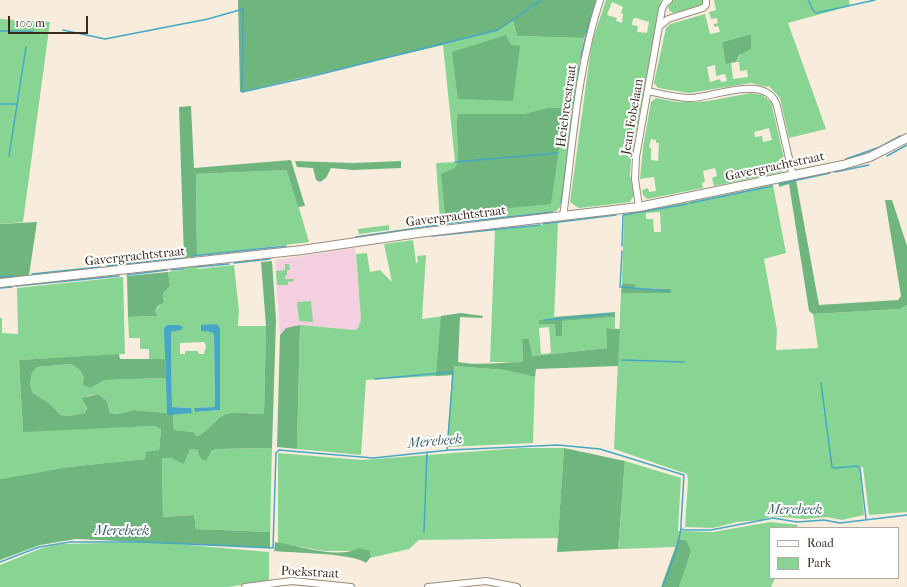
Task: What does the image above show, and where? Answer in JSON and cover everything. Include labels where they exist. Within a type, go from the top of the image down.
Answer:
[{"type":"street","name":"Heiebreestraat","points":[[563,217],[585,54],[590,29],[600,0]]},
{"type":"street","name":"Jean Fobelaan","points":[[639,206],[635,179],[636,157],[658,31],[664,5],[669,0]]},
{"type":"street","points":[[658,31],[661,23],[668,19],[703,8],[706,5],[706,0]]},
{"type":"street","points":[[648,91],[691,98],[753,88],[767,92],[776,100],[778,106],[793,176]]},
{"type":"street","name":"Gavergrachtstraat","points":[[0,283],[273,253],[441,230],[563,217],[639,206],[793,176],[863,160],[907,138]]},
{"type":"street","name":"Poekstraat","points":[[245,587],[292,581],[351,587]]},
{"type":"street","points":[[428,587],[486,581],[495,581],[517,587]]},
{"type":"shaded area","points":[[355,248],[361,325],[355,330],[300,325],[282,332],[280,335],[275,260]]},
{"type":"green space","points":[[238,0],[597,0],[584,38],[517,36],[513,21],[498,30],[443,45],[240,92]]},
{"type":"green space","points":[[606,0],[661,0],[631,159],[630,175],[634,195],[630,202],[579,208],[570,202],[593,39]],"holes":[[[612,2],[623,7],[621,13],[623,14],[622,23],[616,21],[617,18],[607,15]],[[636,18],[649,22],[647,33],[637,32],[638,26],[632,25],[633,19]]]},
{"type":"green space","points":[[674,0],[705,0],[704,4],[699,7],[673,13],[669,10],[668,6]]},
{"type":"green space","points":[[714,0],[849,0],[850,6],[788,23],[826,129],[789,138],[780,98],[769,86],[767,87],[751,83],[689,93],[658,88],[654,83],[666,28],[670,24],[705,14],[710,34],[720,32],[718,26],[714,27],[714,24],[718,23],[717,18],[711,19],[709,12],[716,10]],"holes":[[[751,34],[736,62],[739,62],[740,71],[747,70],[748,77],[733,79],[731,62],[727,64],[722,42]],[[715,65],[716,76],[725,74],[727,81],[721,82],[720,79],[710,82],[707,67]]]},
{"type":"green space","points":[[0,19],[50,22],[23,222],[0,224]]},
{"type":"green space","points":[[513,21],[517,36],[584,38],[575,92],[577,93],[565,182],[560,207],[556,211],[443,223],[440,222],[436,163],[455,162],[443,45],[498,30]],"holes":[[[547,108],[445,214],[523,114]]]},
{"type":"green space","points":[[751,34],[751,49],[739,55],[736,62],[726,64],[722,42]]},
{"type":"green space","points":[[506,35],[511,45],[520,46],[513,101],[458,99],[452,52]]},
{"type":"green space","points":[[751,93],[762,95],[771,102],[786,167],[782,172],[714,186],[712,178],[717,176],[715,168],[703,171],[705,182],[702,183],[703,188],[647,199],[643,195],[642,190],[648,188],[649,192],[656,191],[654,177],[640,179],[643,147],[651,102],[656,98],[677,102],[708,101]],"holes":[[[769,128],[772,140],[763,142],[762,136],[755,137],[754,132]],[[651,139],[656,140],[656,143],[659,143],[658,161],[651,160],[651,148],[649,147]]]},
{"type":"green space","points":[[191,106],[194,168],[291,160],[305,206],[298,207],[287,170],[196,174],[197,256],[184,258],[179,107]]},
{"type":"green space","points":[[547,108],[565,108],[551,204],[445,214],[441,174],[456,167],[458,161],[458,114],[523,114]]},
{"type":"green space","points":[[295,161],[353,163],[401,161],[401,168],[353,170],[331,168],[326,178],[320,182],[316,180],[313,168],[297,167]]},
{"type":"green space","points":[[288,170],[309,242],[197,256],[196,174]]},
{"type":"green space","points":[[796,180],[819,305],[898,300],[901,296],[885,200],[892,200],[907,246],[907,305],[900,309],[813,314],[809,311],[789,184],[779,187],[779,183]]},
{"type":"green space","points":[[773,185],[786,253],[764,259],[777,330],[776,350],[818,348],[813,314],[900,309],[907,305],[907,512],[869,515],[863,467],[860,467],[864,515],[842,520],[827,517],[805,519],[771,516],[762,520],[737,522],[713,528],[685,527],[688,481],[687,474],[614,449],[621,293],[671,292],[670,289],[635,288],[635,284],[622,283],[624,215]],"holes":[[[660,212],[661,232],[654,232],[653,219],[646,219],[646,213]]]},
{"type":"green space","points":[[37,222],[29,275],[0,279],[0,224]]},
{"type":"green space","points":[[558,223],[554,320],[540,320],[555,324],[562,336],[562,321],[615,317],[615,328],[606,328],[607,348],[531,356],[529,339],[522,339],[523,362],[490,362],[495,230]],"holes":[[[549,327],[551,353],[541,354],[539,328]]]},
{"type":"green space","points":[[389,225],[389,230],[359,234],[358,229]]},
{"type":"green space","points":[[413,240],[416,263],[418,262],[417,256],[426,255],[422,319],[458,314],[454,366],[504,370],[535,377],[533,443],[447,447],[452,375],[366,380],[361,455],[297,449],[300,325],[355,330],[358,328],[361,320],[356,254],[367,253],[370,272],[380,270],[392,282],[384,244]]},
{"type":"green space","points":[[272,261],[276,320],[272,448],[216,449],[211,451],[206,461],[201,458],[198,450],[190,449],[184,464],[171,458],[162,458],[163,517],[194,515],[196,529],[270,532],[270,548],[76,539],[40,545],[0,560],[0,479],[68,467],[145,459],[146,452],[159,450],[161,429],[154,426],[23,432],[19,360],[119,354],[120,359],[165,359],[166,378],[105,380],[90,388],[82,385],[84,378],[80,370],[71,364],[37,367],[32,373],[30,384],[33,393],[49,403],[61,415],[68,416],[85,413],[87,408],[82,398],[98,394],[107,401],[110,413],[118,414],[134,410],[173,414],[174,430],[193,432],[197,436],[226,414],[264,414],[266,326],[261,262]]},
{"type":"green space","points":[[285,264],[289,264],[290,270],[287,270],[285,279],[294,279],[294,281],[288,282],[288,285],[277,285],[276,271],[285,270]]},
{"type":"green space","points":[[234,265],[239,311],[238,326],[266,326],[264,414],[226,414],[197,436],[193,432],[174,430],[173,414],[191,413],[191,408],[172,407],[171,332],[183,328],[165,327],[165,359],[149,359],[149,349],[140,349],[140,338],[129,338],[128,317],[156,316],[155,311],[165,299],[162,297],[163,293],[170,286],[168,272],[183,270],[183,267],[196,266],[197,269]],"holes":[[[217,324],[220,328],[220,410],[195,412],[195,408],[214,407],[215,405],[214,335],[212,332]],[[204,342],[206,346],[204,354],[199,354],[198,351],[185,351],[185,354],[180,354],[180,343]]]},
{"type":"green space","points":[[168,272],[170,286],[163,293],[164,302],[158,306],[155,311],[157,316],[128,317],[127,276]]},
{"type":"green space","points":[[123,277],[125,354],[19,360],[23,431],[154,426],[161,429],[159,450],[145,459],[68,467],[0,479],[0,318],[2,318],[2,333],[18,334],[17,288]]},
{"type":"green space","points":[[622,283],[635,284],[635,288],[671,289],[671,293],[621,293]]},
{"type":"green space","points":[[311,301],[313,322],[299,321],[297,302]]},
{"type":"green space","points":[[615,312],[615,317],[562,321],[562,336],[556,336],[555,324],[539,324],[539,320],[554,320],[554,317]]},
{"type":"green space","points":[[461,313],[483,316],[482,318],[460,317],[458,362],[482,364],[523,362],[522,339],[529,339],[532,356],[607,348],[606,328],[620,329],[618,366],[536,369],[535,377],[504,370],[454,366],[453,375],[436,376],[441,316]]},
{"type":"green space","points":[[300,325],[297,449],[277,447],[280,335],[286,328]]},
{"type":"green space","points":[[71,364],[80,370],[84,378],[82,385],[90,388],[105,380],[166,378],[168,414],[134,410],[118,414],[110,413],[107,401],[98,394],[87,396],[86,413],[68,416],[61,415],[49,403],[33,393],[30,384],[32,373],[37,367]]},
{"type":"green space","points":[[272,448],[270,532],[196,529],[194,515],[163,517],[162,458],[171,458],[184,463],[190,449],[211,451],[216,449]]},
{"type":"green space","points":[[520,448],[564,448],[558,538],[419,540],[409,549],[370,558],[370,551],[324,551],[278,543],[278,453],[362,460]]},
{"type":"green space","points":[[564,448],[625,461],[618,549],[557,552]]},
{"type":"green space","points":[[625,461],[681,478],[678,531],[713,532],[770,522],[798,525],[797,527],[769,527],[769,579],[775,579],[771,587],[679,587],[682,577],[686,540],[677,539],[675,547],[618,549]]},
{"type":"green space","points":[[677,539],[686,540],[691,551],[679,587],[661,587],[675,548]]},
{"type":"green space","points":[[154,542],[269,552],[269,581],[228,587],[0,587],[0,565],[42,548],[61,544]]},
{"type":"green space","points":[[275,542],[318,551],[340,553],[358,548],[370,551],[370,558],[366,563],[349,557],[336,555],[274,551]]},
{"type":"water","points":[[217,324],[220,328],[220,410],[195,412],[194,408],[214,407],[215,405],[214,335],[212,332],[201,331],[201,325]]},
{"type":"water","points":[[167,325],[179,325],[183,327],[181,330],[171,332],[172,407],[191,408],[192,413],[169,415],[167,413],[164,328]]},
{"type":"waterway","points":[[63,30],[105,39],[208,19],[243,9],[242,92],[498,30],[541,0]]},
{"type":"waterway","points":[[808,0],[816,13],[875,0]]},
{"type":"waterway","points":[[581,58],[587,30],[596,2]]},
{"type":"waterway","points":[[0,31],[33,31]]},
{"type":"waterway","points":[[9,156],[26,47]]},
{"type":"waterway","points":[[578,80],[579,68]]},
{"type":"waterway","points":[[0,104],[17,104]]},
{"type":"waterway","points":[[846,159],[880,147],[900,136]]},
{"type":"waterway","points":[[568,148],[569,141]]},
{"type":"waterway","points":[[887,156],[907,145]]},
{"type":"waterway","points":[[455,162],[558,153]]},
{"type":"waterway","points":[[835,172],[869,165]]},
{"type":"waterway","points":[[564,180],[566,166]]},
{"type":"waterway","points":[[779,184],[830,173]]},
{"type":"waterway","points":[[561,203],[564,185]]},
{"type":"waterway","points":[[690,203],[772,186]]},
{"type":"waterway","points":[[622,246],[623,215],[687,204]]},
{"type":"waterway","points":[[442,224],[553,212]]},
{"type":"waterway","points":[[543,224],[616,215]]},
{"type":"waterway","points":[[356,237],[437,225]]},
{"type":"waterway","points":[[432,236],[540,225]]},
{"type":"waterway","points":[[192,256],[286,246]]},
{"type":"waterway","points":[[622,251],[620,287],[669,291]]},
{"type":"waterway","points":[[160,260],[183,258]]},
{"type":"waterway","points":[[234,263],[270,259]]},
{"type":"waterway","points":[[107,266],[159,260]]},
{"type":"waterway","points":[[197,267],[229,264]]},
{"type":"waterway","points":[[32,274],[100,267]]},
{"type":"waterway","points":[[171,270],[183,269]]},
{"type":"waterway","points":[[127,275],[167,270]]},
{"type":"waterway","points":[[0,277],[13,276]]},
{"type":"waterway","points":[[16,286],[119,276]]},
{"type":"waterway","points":[[0,288],[12,287]]},
{"type":"waterway","points":[[544,320],[610,314]]},
{"type":"waterway","points":[[622,360],[684,362]]},
{"type":"waterway","points":[[375,379],[453,372],[447,450]]},
{"type":"waterway","points":[[821,383],[832,467],[857,466],[860,468],[866,519]]},
{"type":"waterway","name":"Merebeek","points":[[0,562],[39,547],[70,542],[142,542],[273,548],[276,453],[279,450],[373,458],[450,450],[558,445],[600,449],[684,475],[681,524],[681,529],[684,530],[711,530],[773,518],[797,522],[824,520],[840,523],[907,515]]},
{"type":"waterway","points":[[424,532],[427,452]]},
{"type":"waterway","points":[[663,587],[677,548],[681,529]]}]
